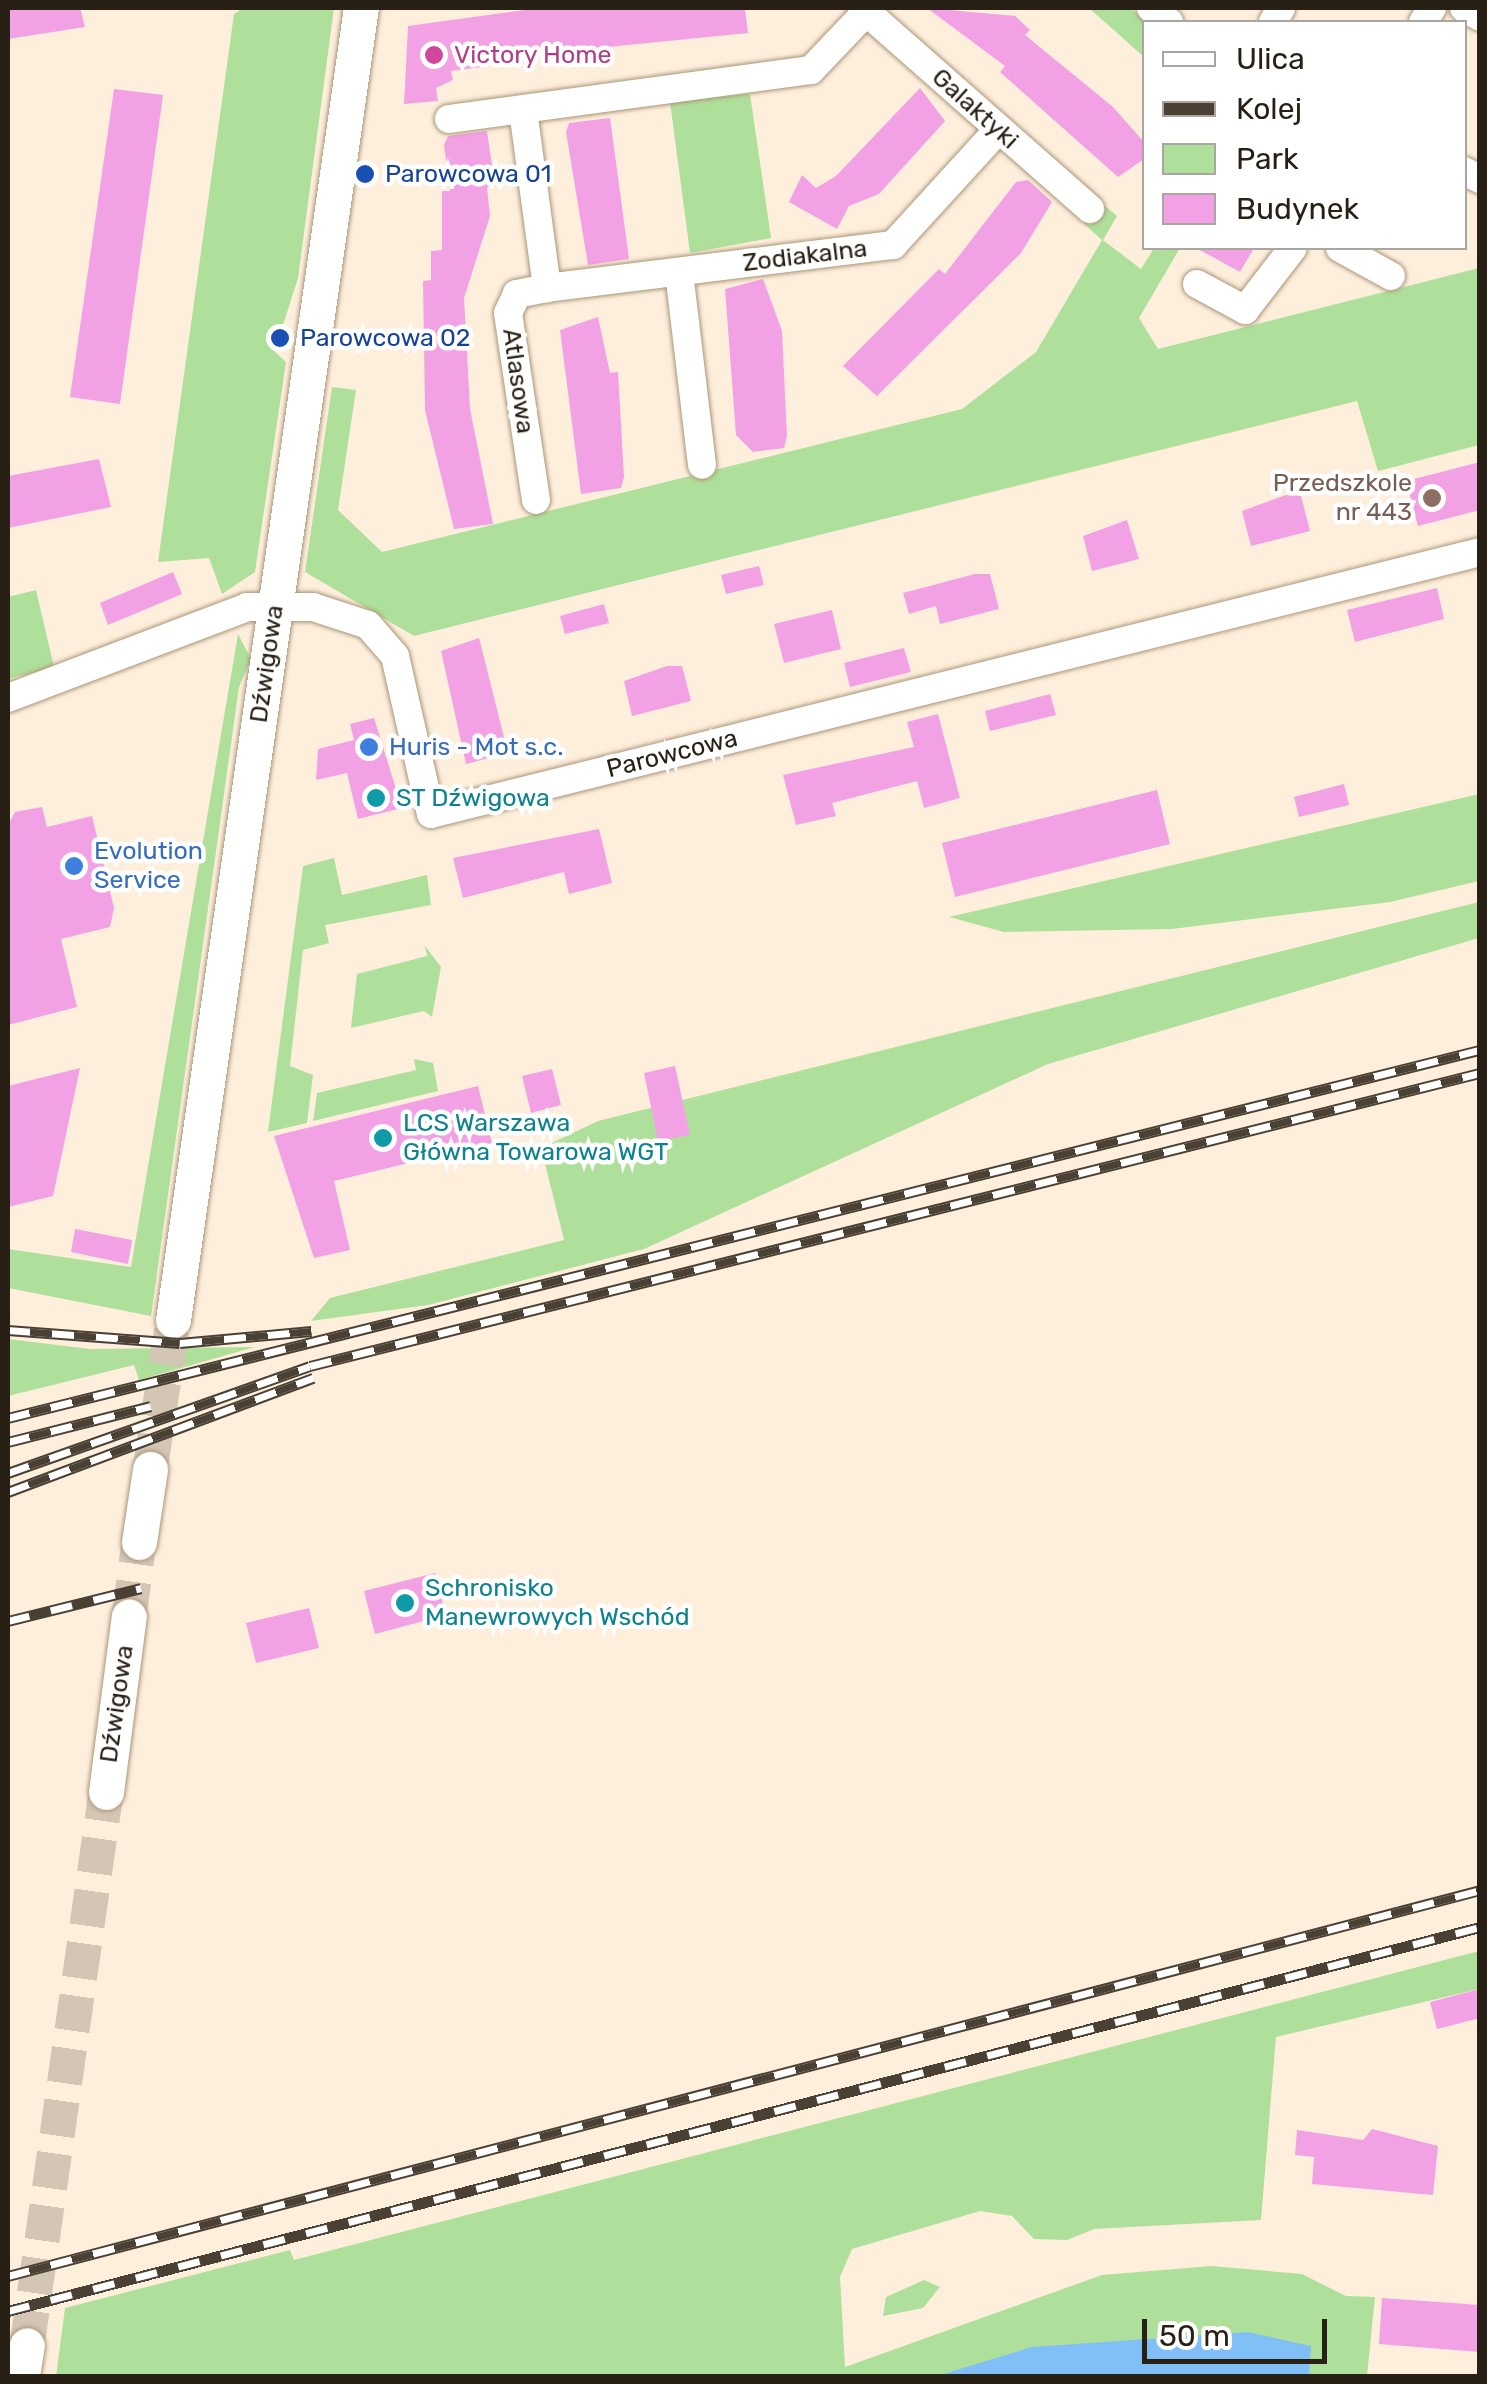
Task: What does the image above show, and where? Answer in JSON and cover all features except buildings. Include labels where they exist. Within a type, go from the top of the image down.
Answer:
[{"type":"main road","name":"Dźwigowa","points":[[174,1320],[361,8]]},
{"type":"main road","points":[[140,1542],[150,1469]]},
{"type":"main road","name":"Dźwigowa","points":[[106,1792],[129,1616]]},
{"type":"street","points":[[1464,8],[1480,16]]},
{"type":"street","points":[[449,119],[811,70],[866,9]]},
{"type":"street","name":"Galaktyki","points":[[866,9],[1090,209]]},
{"type":"street","points":[[523,110],[547,288]]},
{"type":"street","name":"Zodiakalna","points":[[547,288],[894,245],[998,130]]},
{"type":"street","points":[[1197,284],[1244,310],[1290,250]]},
{"type":"street","points":[[1344,250],[1391,276]]},
{"type":"street","points":[[679,272],[702,465]]},
{"type":"street","name":"Atlasowa","points":[[536,500],[508,312],[518,294],[547,288]]},
{"type":"street","name":"Parowcowa","points":[[276,604],[368,625],[387,643],[431,814],[1480,552]]},
{"type":"street","points":[[8,698],[276,604]]},
{"type":"green space","points":[[243,8],[334,8],[298,278],[283,325],[275,325],[272,349],[286,362],[255,572],[222,594],[209,558],[158,562],[234,14]]},
{"type":"green space","points":[[1089,8],[1130,8],[1145,20],[1142,55]]},
{"type":"green space","points":[[750,94],[771,238],[690,253],[670,102]]},
{"type":"green space","points":[[1103,204],[1117,216],[1103,240],[1141,269],[1153,250],[1179,250],[1139,318],[1158,349],[1479,268],[1479,445],[1378,471],[1357,401],[414,636],[305,572],[332,387],[356,390],[338,510],[382,552],[962,409],[1036,352],[1102,240],[1083,223]]},
{"type":"green space","points":[[36,590],[54,667],[8,679],[8,597]]},
{"type":"green space","points":[[238,634],[251,659],[239,687],[151,1316],[8,1288],[8,1249],[131,1267]]},
{"type":"green space","points":[[1479,794],[1479,881],[1390,902],[1172,929],[1004,932],[949,917]]},
{"type":"green space","points":[[334,858],[342,895],[427,875],[431,905],[325,925],[329,943],[303,950],[290,1066],[313,1075],[307,1123],[268,1132],[303,866]]},
{"type":"green space","points":[[1479,902],[1479,938],[1048,1064],[644,1249],[428,1305],[311,1321],[330,1298],[564,1240],[541,1148],[598,1121]]},
{"type":"green space","points":[[425,946],[441,967],[432,1017],[424,1011],[351,1028],[357,974],[427,956]]},
{"type":"green space","points":[[414,1059],[433,1063],[438,1091],[313,1121],[317,1093],[416,1070]]},
{"type":"green space","points":[[8,1339],[90,1349],[255,1347],[139,1380],[134,1365],[8,1396]]},
{"type":"green space","points":[[1479,1951],[1479,1989],[1276,2037],[1261,2220],[1094,2229],[1067,2240],[1034,2239],[1012,2216],[980,2211],[852,2249],[840,2277],[845,2367],[1102,2275],[1211,2266],[1302,2274],[1346,2296],[1375,2297],[1367,2376],[56,2376],[65,2308],[290,2250],[294,2260]]},
{"type":"green space","points":[[924,2280],[940,2287],[923,2308],[883,2316],[886,2297]]},
{"type":"water","points":[[1248,2332],[1311,2346],[1309,2376],[937,2376],[1032,2347]]},
{"type":"tunnel","points":[[150,1469],[173,1320]]},
{"type":"tunnel","points":[[129,1616],[139,1542]]},
{"type":"tunnel","points":[[27,2345],[106,1792]]},
{"type":"railway","points":[[8,1418],[1480,1050]]},
{"type":"railway","points":[[8,1473],[310,1366],[1480,1073]]},
{"type":"railway","points":[[8,1330],[180,1343],[311,1331]]},
{"type":"railway","points":[[8,1492],[313,1378]]},
{"type":"railway","points":[[8,1442],[151,1406]]},
{"type":"railway","points":[[8,1621],[141,1588]]},
{"type":"railway","points":[[8,2276],[1480,1890]]},
{"type":"railway","points":[[8,2311],[1480,1927]]},
{"type":"place","name":"Victory Home","points":[[434,55]]},
{"type":"place","name":"Parowcowa 01","points":[[365,174]]},
{"type":"place","name":"Parowcowa 02","points":[[280,338]]},
{"type":"place","name":"Przedszkole nr 443","points":[[1432,498]]},
{"type":"place","name":"Huris - Mot s.c.","points":[[369,747]]},
{"type":"place","name":"ST Dźwigowa","points":[[376,798]]},
{"type":"place","name":"Evolution Service","points":[[74,866]]},
{"type":"place","name":"LCS Warszawa Główna Towarowa WGT","points":[[383,1138]]},
{"type":"place","name":"Schronisko Manewrowych Wschód","points":[[405,1603]]}]
